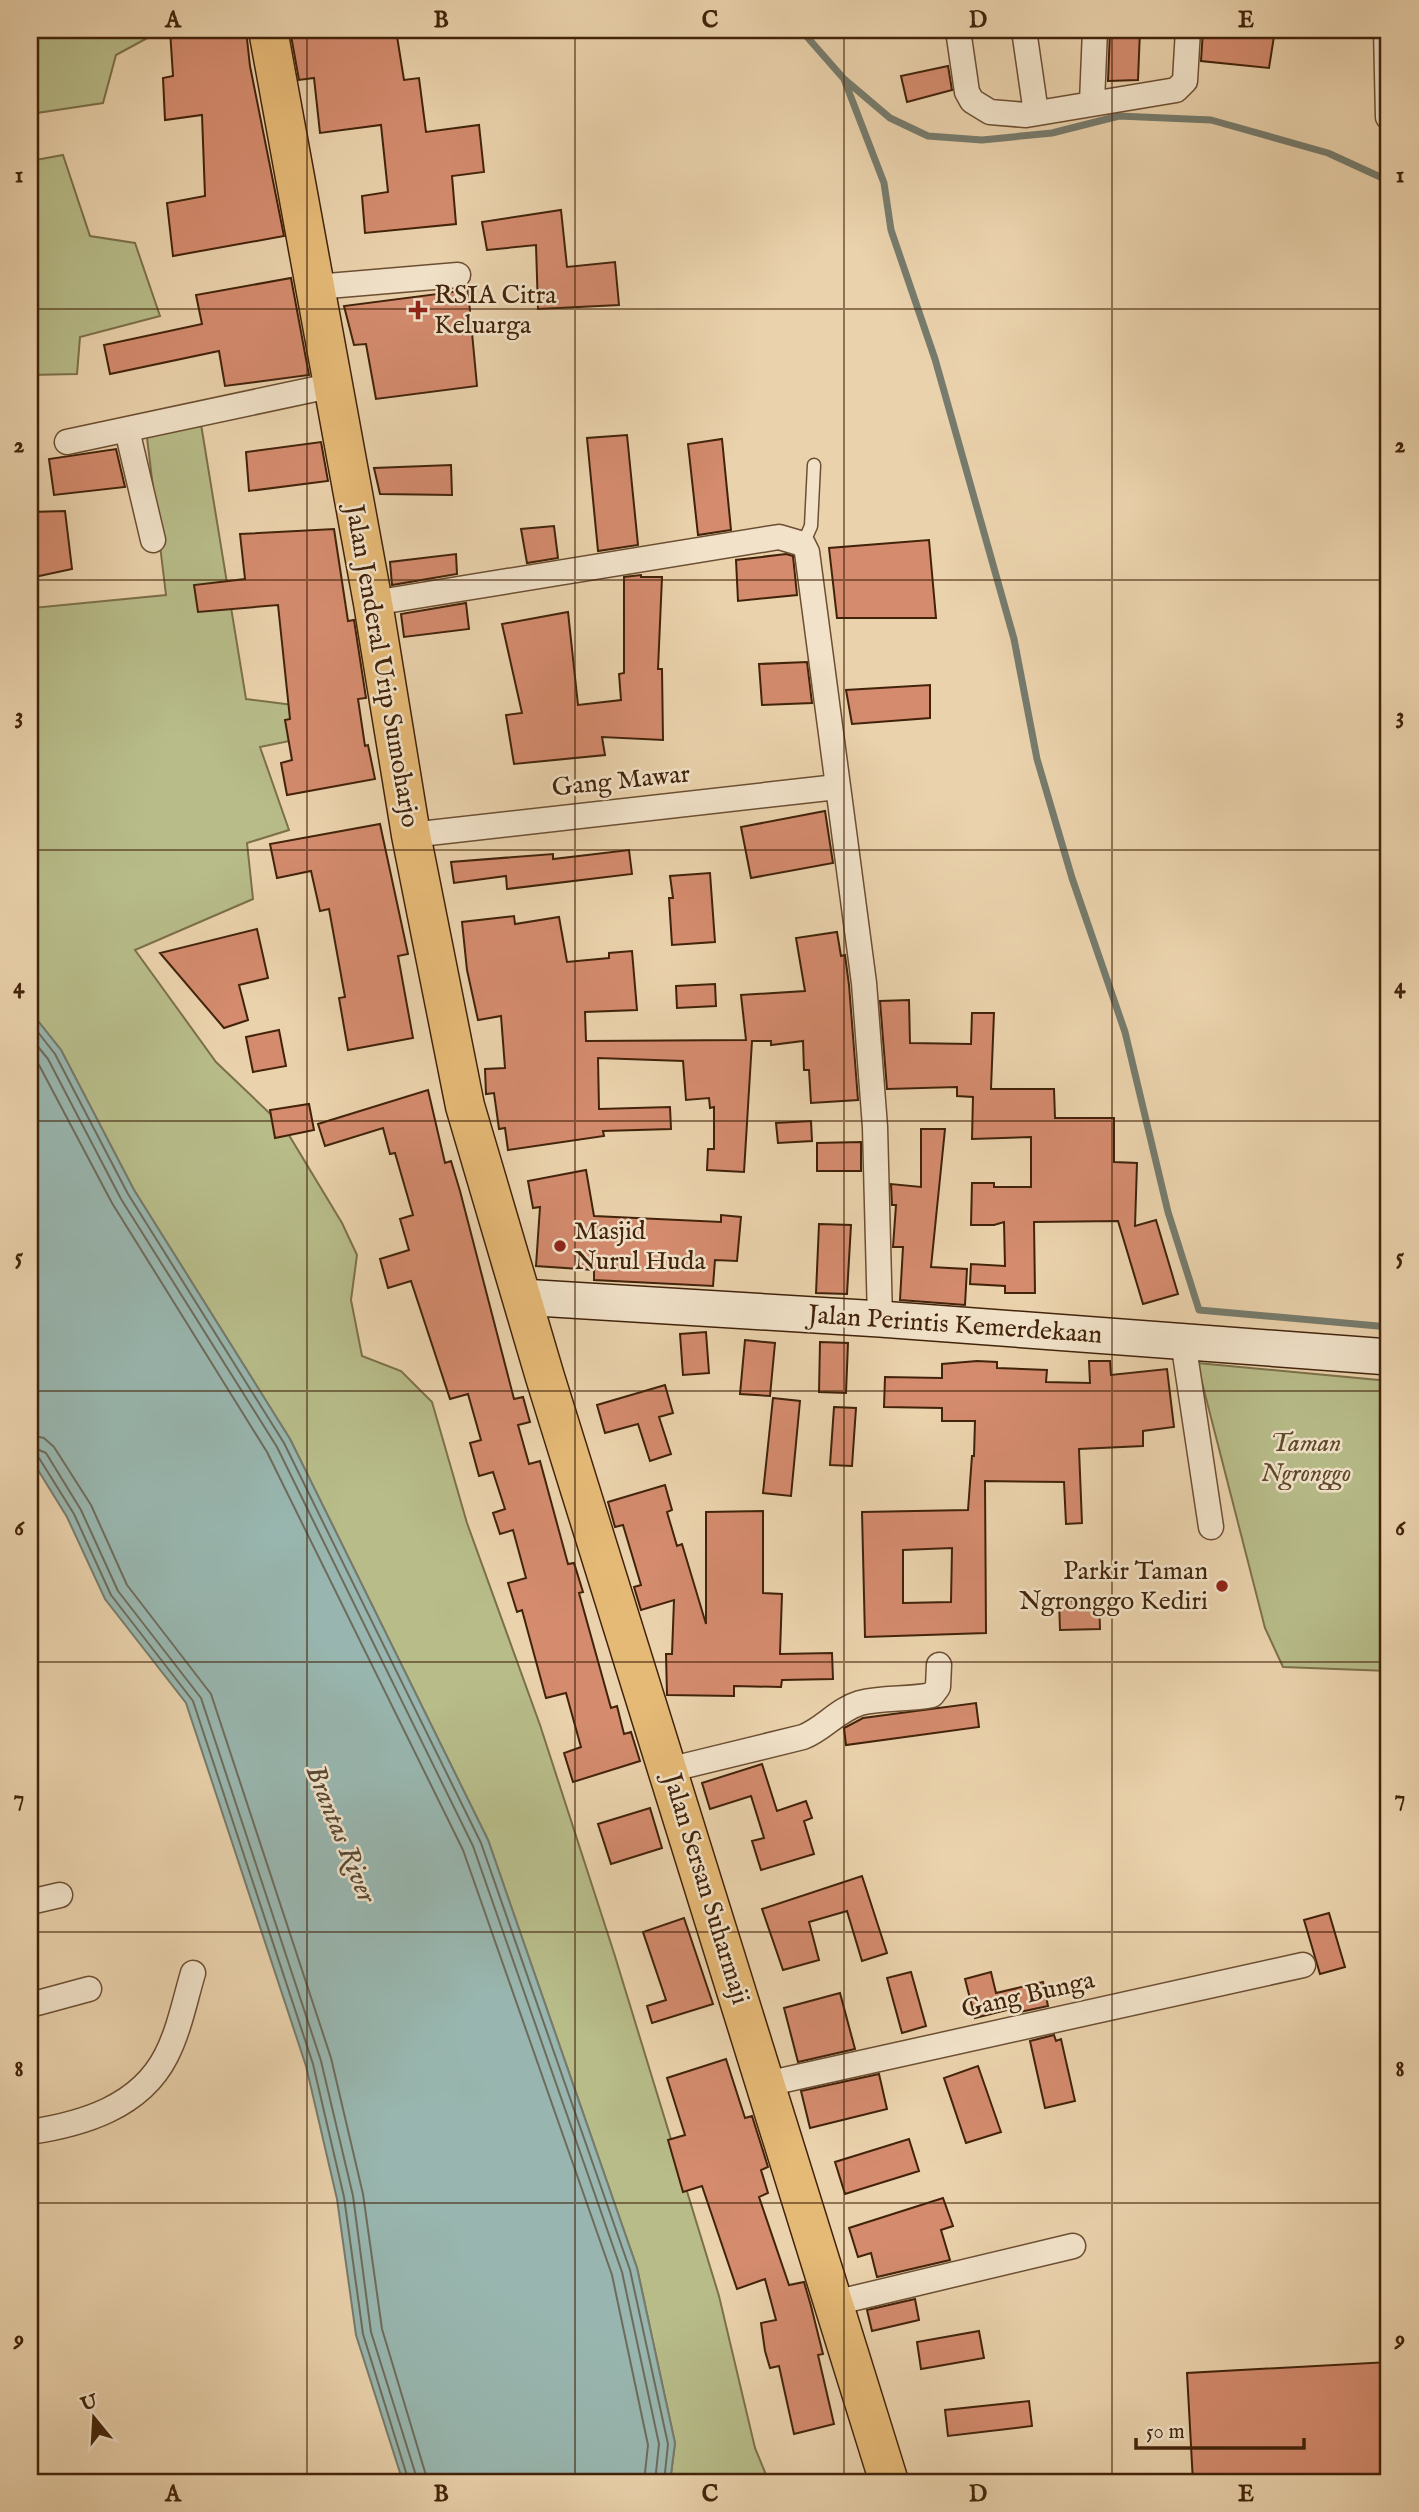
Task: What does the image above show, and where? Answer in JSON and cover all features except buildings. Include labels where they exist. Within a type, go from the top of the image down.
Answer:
[{"type":"highway","name":"Jalan Jenderal Urip Sumoharjo","points":[[268,30],[373,603],[411,835],[465,1107],[521,1297]]},
{"type":"highway","name":"Jalan Sersan Suharmaji","points":[[521,1297],[889,2482]]},
{"type":"main road","name":"Jalan Perintis Kemerdekaan","points":[[521,1297],[880,1319],[1389,1357]]},
{"type":"street","points":[[958,30],[967,92],[972,101],[990,112],[1004,115],[1036,113],[1091,102],[1163,94],[1183,87],[1188,30]]},
{"type":"street","points":[[1024,30],[1036,113]]},
{"type":"street","points":[[1091,102],[1095,30]]},
{"type":"street","points":[[1386,30],[1388,117]]},
{"type":"street","points":[[316,287],[458,275]]},
{"type":"street","points":[[67,442],[334,385]]},
{"type":"street","points":[[127,430],[153,540]]},
{"type":"street","points":[[373,603],[779,537],[803,544],[807,552],[864,983],[875,1127],[880,1319]]},
{"type":"street","name":"Gang Mawar","points":[[411,835],[837,787]]},
{"type":"street","points":[[1183,1341],[1211,1527]]},
{"type":"street","points":[[668,1770],[803,1737],[817,1732],[834,1715],[860,1703],[932,1695],[938,1687],[939,1665]]},
{"type":"street","points":[[30,1902],[60,1895]]},
{"type":"street","name":"Gang Bunga","points":[[766,2084],[1303,1965]]},
{"type":"street","points":[[30,2132],[90,2119],[132,2099],[166,2057],[193,1973]]},
{"type":"street","points":[[30,2005],[89,1989]]},
{"type":"street","points":[[834,2303],[1073,2246]]},
{"type":"lane","points":[[803,544],[811,526],[814,465]]},
{"type":"green space","points":[[30,30],[162,30],[116,55],[103,103],[30,114]]},
{"type":"green space","points":[[63,155],[90,236],[135,243],[160,316],[80,337],[77,374],[30,375],[30,161]]},
{"type":"green space","points":[[199,412],[246,699],[301,706],[309,737],[260,747],[289,830],[247,843],[253,899],[135,950],[216,1062],[284,1127],[342,1223],[357,1255],[351,1300],[362,1356],[401,1371],[432,1402],[467,1523],[540,1725],[614,1953],[719,2296],[755,2448],[769,2482],[670,2482],[675,2443],[637,2268],[488,1840],[290,1439],[134,1190],[61,1050],[30,1011],[30,590],[33,608],[166,595],[144,413]]},
{"type":"green space","name":"Taman Ngronggo","points":[[1197,1363],[1389,1381],[1389,1671],[1283,1667],[1265,1628]]},
{"type":"water","name":"Brantas River","points":[[30,1011],[61,1050],[134,1190],[290,1439],[488,1840],[637,2268],[675,2443],[670,2482],[403,2482],[356,2335],[337,2199],[306,2066],[186,1703],[105,1599],[67,1517],[30,1457]]},
{"type":"waterway","points":[[801,30],[844,79],[890,118],[928,136],[982,140],[1052,133],[1119,116],[1211,120],[1328,153],[1389,181]]},
{"type":"waterway","points":[[844,79],[884,183],[891,230],[935,359],[1014,639],[1037,759],[1072,878],[1125,1032],[1168,1212],[1199,1310],[1389,1327]]},
{"type":"place","name":"RSIA Citra Keluarga","points":[[418,310]]},
{"type":"place","name":"Masjid Nurul Huda","points":[[560,1246]]},
{"type":"place","name":"Parkir Taman Ngronggo Kediri","points":[[1222,1586]]}]
